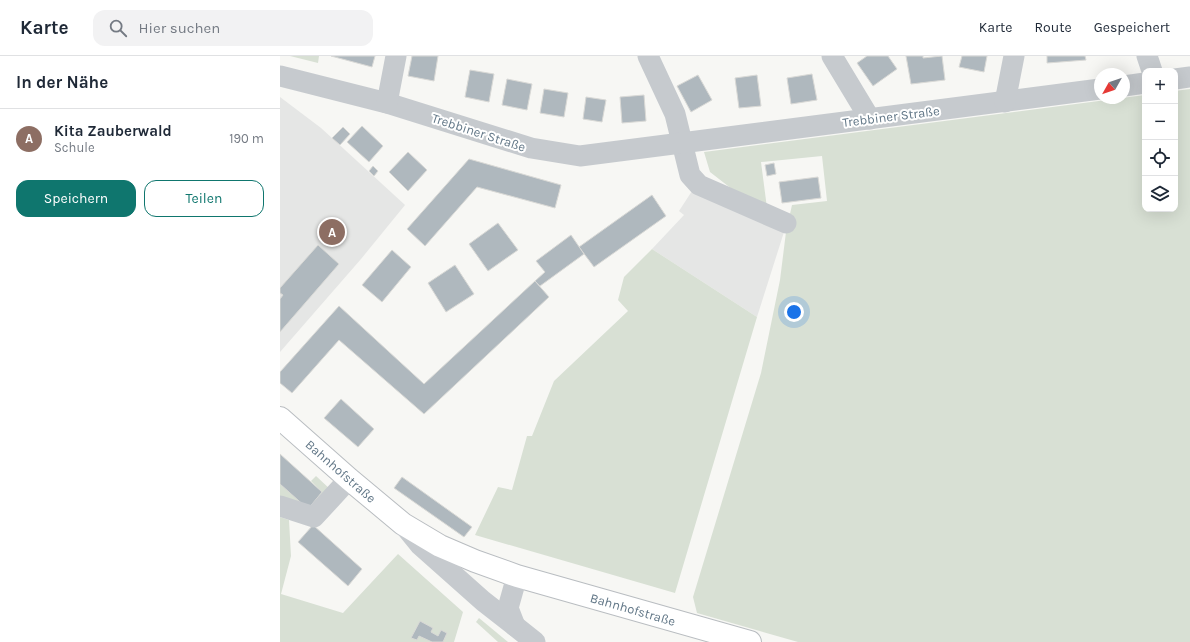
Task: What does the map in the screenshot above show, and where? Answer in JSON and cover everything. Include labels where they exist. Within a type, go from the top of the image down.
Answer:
[{"type":"main road","name":"Bahnhofstraße","points":[[280,418],[403,524],[440,546],[475,561],[517,576],[750,642]]},
{"type":"street","points":[[388,103],[396,56]]},
{"type":"street","points":[[648,56],[675,114],[690,175],[699,185],[786,223]]},
{"type":"street","points":[[832,56],[870,118]]},
{"type":"street","points":[[1005,102],[1014,56]]},
{"type":"street","points":[[1147,56],[1151,68]]},
{"type":"street","name":"Trebbiner Straße","points":[[280,76],[388,103],[531,148],[580,156],[1094,90]]},
{"type":"street","points":[[1178,79],[1190,77]]},
{"type":"street","points":[[1130,85],[1142,83]]},
{"type":"street","points":[[280,506],[314,517],[349,479]]},
{"type":"street","name":"Bahnhofstraße","points":[[403,524],[426,550],[483,601],[535,642]]},
{"type":"street","name":"Bahnhofstraße","points":[[516,626],[508,608],[517,576]]},
{"type":"shaded area","points":[[290,56],[319,56],[318,63]]},
{"type":"shaded area","points":[[1190,89],[1190,642],[798,642],[697,613],[693,597],[761,373],[780,280],[786,232],[792,205],[827,201],[822,156],[761,162],[767,208],[737,193],[710,172],[704,152],[1094,102],[1094,104],[1130,104],[1130,97],[1142,95],[1142,212],[1178,212],[1178,91]]},
{"type":"shaded area","points":[[280,97],[321,128],[405,205],[361,259],[280,352]]},
{"type":"shaded area","points":[[692,191],[784,232],[757,317],[652,249],[684,215],[679,211]]},
{"type":"shaded area","points":[[652,249],[757,317],[675,593],[475,535],[498,487],[512,490],[527,436],[532,436],[554,381],[628,311],[618,300],[624,277]]},
{"type":"shaded area","points":[[316,476],[332,491],[312,513],[280,502],[280,484],[308,508],[322,492],[311,481]]},
{"type":"shaded area","points":[[280,517],[289,520],[291,556],[281,594],[343,613],[398,554],[463,612],[454,642],[280,642]]},
{"type":"shaded area","points":[[479,618],[508,642],[498,642],[476,622]]},
{"type":"building","points":[[331,56],[375,56],[372,67]]},
{"type":"building","points":[[412,56],[438,56],[434,81],[408,76]]},
{"type":"building","points":[[867,56],[888,56],[897,69],[873,86],[857,63]]},
{"type":"building","points":[[906,56],[923,56],[923,58],[942,56],[945,80],[911,84]]},
{"type":"building","points":[[962,56],[987,56],[984,72],[959,67]]},
{"type":"building","points":[[1047,56],[1085,56],[1086,60],[1047,63]]},
{"type":"building","points":[[470,70],[494,74],[489,102],[465,97]]},
{"type":"building","points":[[812,74],[817,100],[791,104],[787,78]]},
{"type":"building","points":[[698,75],[712,100],[691,112],[677,86]]},
{"type":"building","points":[[757,75],[761,106],[739,108],[735,78]]},
{"type":"building","points":[[507,79],[532,84],[527,110],[502,105]]},
{"type":"building","points":[[544,89],[568,93],[564,117],[540,113]]},
{"type":"building","points":[[644,95],[646,121],[622,123],[620,97]]},
{"type":"building","points":[[586,97],[606,100],[602,122],[583,119]]},
{"type":"building","points":[[362,126],[383,146],[369,162],[347,142]]},
{"type":"building","points":[[343,127],[350,134],[340,145],[332,138]]},
{"type":"building","points":[[408,152],[427,170],[408,191],[389,172]]},
{"type":"building","points":[[469,159],[561,185],[555,208],[477,187],[425,246],[407,229]]},
{"type":"building","points":[[774,163],[776,174],[767,176],[765,165]]},
{"type":"building","points":[[373,166],[378,171],[374,176],[369,171]]},
{"type":"building","points":[[818,177],[821,198],[782,203],[779,182]]},
{"type":"building","points":[[652,195],[666,216],[594,267],[579,247]]},
{"type":"building","points":[[498,223],[518,250],[488,271],[469,244]]},
{"type":"building","points":[[571,235],[584,254],[540,286],[535,281],[545,272],[536,261]]},
{"type":"building","points":[[318,245],[339,264],[280,332],[280,299],[283,295],[280,293],[280,288]]},
{"type":"building","points":[[392,250],[411,267],[382,302],[362,285]]},
{"type":"building","points":[[455,265],[474,294],[446,312],[428,283]]},
{"type":"building","points":[[535,281],[549,297],[424,414],[339,340],[292,393],[280,383],[280,372],[339,306],[424,384]]},
{"type":"building","points":[[341,399],[374,429],[358,447],[324,418]]},
{"type":"building","points":[[280,454],[322,492],[308,509],[280,484]]},
{"type":"building","points":[[402,477],[472,527],[464,537],[394,488]]},
{"type":"building","points":[[313,525],[362,569],[348,586],[298,542]]},
{"type":"building","points":[[420,621],[433,628],[431,632],[438,636],[441,630],[447,633],[443,642],[432,642],[419,636],[417,640],[411,638]]},
{"type":"place","name":"Kita Zauberwald","points":[[332,232]]}]
